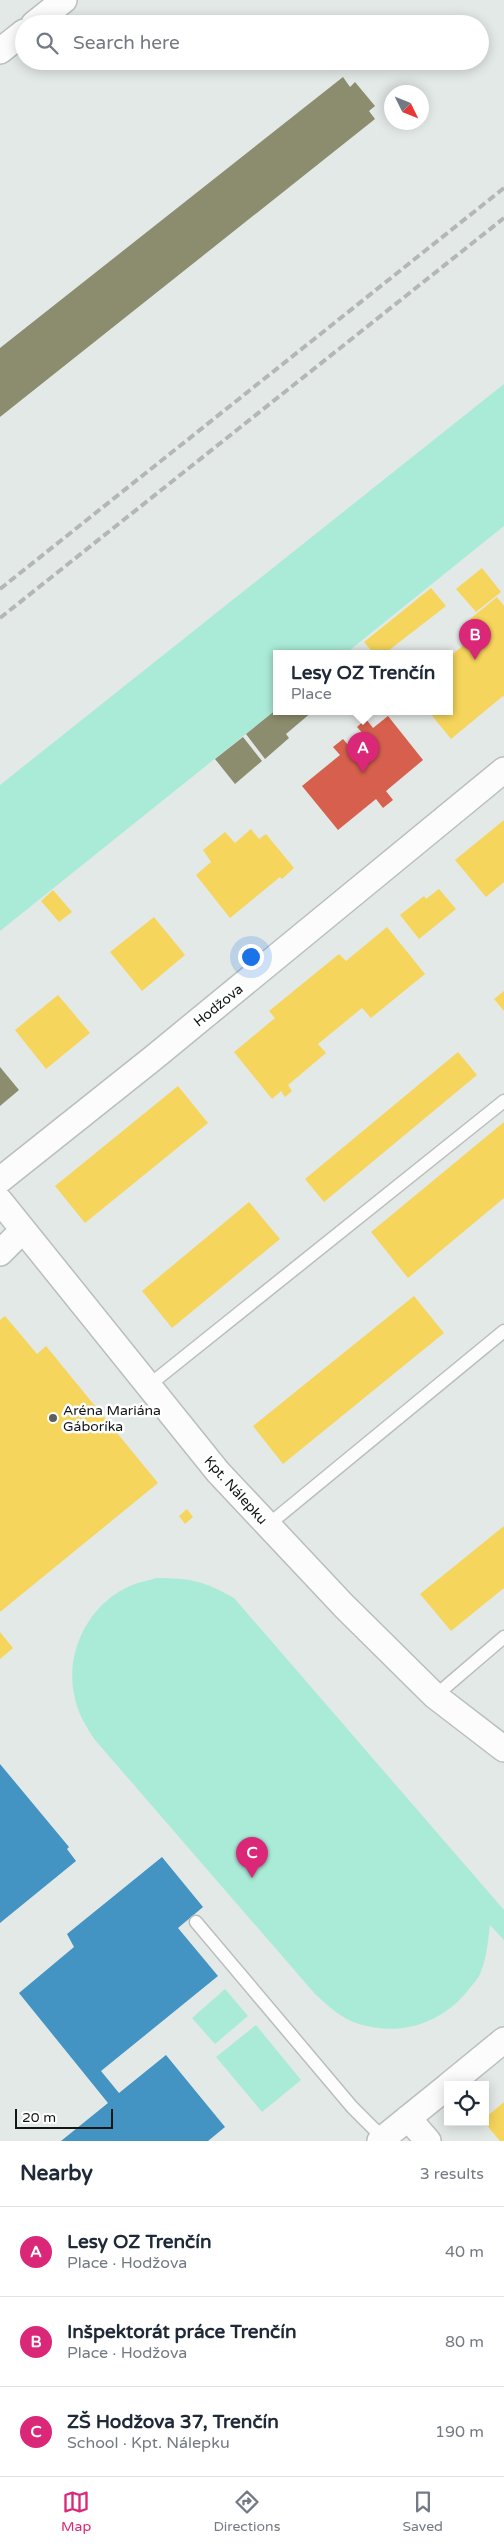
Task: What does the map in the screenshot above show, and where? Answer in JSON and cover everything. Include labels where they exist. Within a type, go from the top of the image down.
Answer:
[{"type":"street","points":[[45,15],[64,0]]},
{"type":"street","points":[[0,51],[15,39]]},
{"type":"street","name":"Hodžova","points":[[0,1180],[152,1059],[504,770]]},
{"type":"street","name":"Kpt. Nálepku","points":[[0,1201],[218,1472],[344,1606],[435,1696],[504,1749]]},
{"type":"street","points":[[0,1253],[23,1230]]},
{"type":"street","points":[[453,2081],[504,2040]]},
{"type":"street","points":[[381,2140],[444,2088]]},
{"type":"street","points":[[408,2118],[428,2141]]},
{"type":"lane","points":[[148,1386],[504,1101]]},
{"type":"lane","points":[[268,1525],[504,1331]]},
{"type":"lane","points":[[435,1696],[504,1637]]},
{"type":"lane","points":[[196,1922],[381,2140]]},
{"type":"green space","points":[[504,384],[504,526],[350,650],[273,650],[273,712],[0,931],[0,785]]},
{"type":"green space","points":[[156,1578],[188,1580],[205,1584],[234,1598],[504,1910],[504,1940],[490,1925],[486,1955],[479,1976],[459,2001],[447,2011],[420,2024],[390,2029],[359,2024],[336,2012],[315,1994],[95,1740],[82,1718],[74,1694],[72,1678],[73,1661],[77,1645],[92,1616],[103,1604],[136,1583]]},
{"type":"green space","points":[[225,1989],[248,2016],[215,2044],[192,2018]]},
{"type":"green space","points":[[256,2025],[301,2080],[262,2112],[216,2057]]},
{"type":"building: Homes","points":[[482,568],[501,592],[476,612],[456,589]]},
{"type":"building: Homes","points":[[431,588],[446,606],[389,650],[371,650],[364,642]]},
{"type":"building: Homes","points":[[497,597],[504,606],[504,697],[451,739],[431,715],[453,715],[453,654],[480,632],[470,619]]},
{"type":"building: Homes","points":[[504,820],[504,882],[486,897],[455,860]]},
{"type":"building: Homes","points":[[251,829],[259,839],[266,834],[294,868],[282,879],[280,877],[230,918],[196,875],[211,862],[203,850],[225,832],[235,843]]},
{"type":"building: Homes","points":[[439,889],[456,909],[419,939],[400,915],[424,896],[426,899]]},
{"type":"building: Homes","points":[[53,890],[72,912],[59,922],[41,901]]},
{"type":"building: Homes","points":[[154,917],[185,955],[142,991],[110,952]]},
{"type":"building: Homes","points":[[387,927],[425,974],[371,1018],[362,1008],[318,1044],[326,1053],[288,1085],[292,1091],[285,1097],[281,1091],[272,1099],[234,1052],[275,1018],[269,1011],[339,954],[346,961]]},
{"type":"building: Homes","points":[[504,991],[504,1011],[494,999]]},
{"type":"building: Homes","points":[[58,995],[90,1033],[46,1069],[15,1030]]},
{"type":"building: Homes","points":[[458,1052],[477,1075],[324,1202],[305,1179]]},
{"type":"building: Homes","points":[[178,1086],[208,1123],[85,1223],[55,1186]]},
{"type":"building: Homes","points":[[504,1122],[504,1198],[408,1278],[371,1232]]},
{"type":"building: Homes","points":[[249,1202],[280,1239],[172,1328],[142,1291]]},
{"type":"building: Homes","points":[[414,1296],[444,1333],[283,1464],[253,1426]]},
{"type":"building: Homes","name":"Aréna Mariána Gáboríka","points":[[5,1316],[37,1354],[46,1346],[158,1483],[0,1612],[0,1320]]},
{"type":"building: Homes","points":[[187,1509],[193,1517],[185,1524],[179,1516]]},
{"type":"building: Homes","points":[[504,1526],[504,1588],[451,1631],[420,1594]]},
{"type":"building: Homes","points":[[0,1632],[13,1648],[0,1659]]},
{"type":"building: Homes","points":[[504,2102],[504,2141],[500,2141],[487,2126],[489,2126],[489,2115]]},
{"type":"building: Shops","points":[[388,716],[423,760],[386,791],[393,800],[383,808],[376,799],[338,830],[302,786],[340,755],[333,747],[343,739],[350,747],[364,735],[357,727],[366,719],[373,728]]},
{"type":"building: Schools","points":[[0,1764],[69,1847],[67,1849],[76,1861],[0,1923]]},
{"type":"building: Schools","points":[[162,1857],[203,1907],[178,1928],[218,1976],[101,2071],[119,2093],[166,2055],[225,2127],[208,2141],[61,2141],[108,2103],[19,1993],[74,1947],[67,1934]]},
{"type":"building: Industry","points":[[343,77],[350,87],[355,82],[375,106],[369,111],[375,119],[0,417],[0,348]]},
{"type":"building: Industry","points":[[273,712],[273,715],[308,715],[286,734],[289,738],[265,759],[246,734]]},
{"type":"building: Industry","points":[[243,737],[262,761],[235,784],[215,759]]},
{"type":"building: Industry","points":[[0,1067],[19,1090],[0,1106]]},
{"type":"railway","points":[[0,589],[504,188]]},
{"type":"railway","points":[[0,618],[504,218]]},
{"type":"place","name":"Inšpektorát práce Trenčín","points":[[475,660]]},
{"type":"place","name":"Lesy OZ Trenčín","points":[[363,773]]},
{"type":"place","name":"Aréna Mariána Gáboríka","points":[[53,1418]]},
{"type":"place","name":"ZŠ Hodžova 37, Trenčín","points":[[252,1878]]}]
